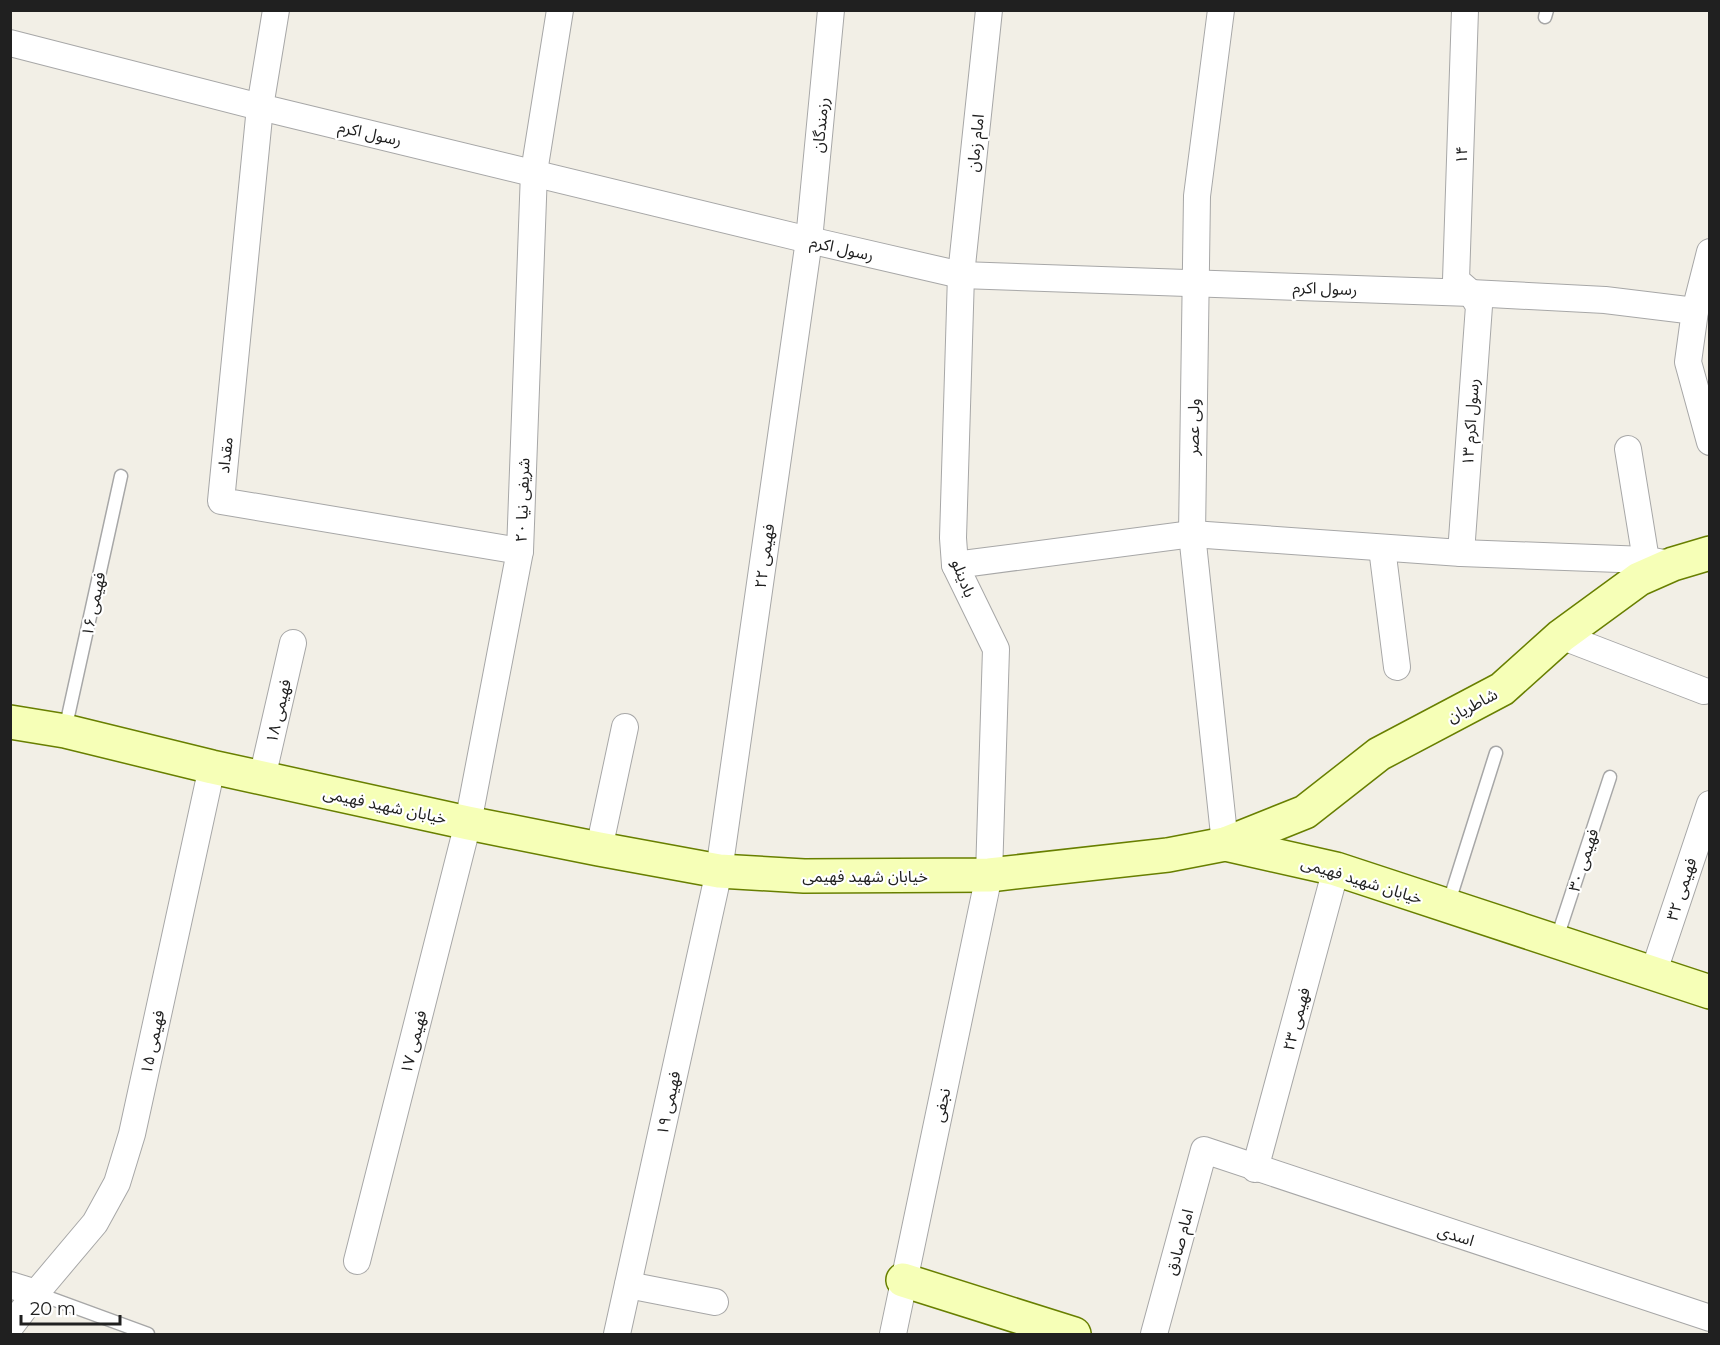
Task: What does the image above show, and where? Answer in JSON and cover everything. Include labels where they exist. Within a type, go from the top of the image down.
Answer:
[{"type":"street","points":[[260,106],[276,10]]},
{"type":"street","name":"۲۰ شریفی نیا","points":[[468,823],[520,551],[534,172],[560,10]]},
{"type":"street","name":"رزمندگان","points":[[809,240],[831,10]]},
{"type":"street","name":"امام زمان","points":[[961,275],[989,10]]},
{"type":"street","name":"ولی عصر","points":[[1221,10],[1197,196],[1192,534],[1225,844]]},
{"type":"street","name":"۱۴","points":[[1466,10],[1456,280],[1472,293]]},
{"type":"street","name":"رسول اکرم","points":[[10,43],[809,240],[961,275],[1472,293],[1605,300],[1695,310]]},
{"type":"street","name":"مقداد","points":[[260,106],[221,501],[520,551]]},
{"type":"street","name":"فهیمی ۲۲","points":[[719,871],[809,240]]},
{"type":"street","points":[[1710,252],[1695,310],[1688,362],[1710,442]]},
{"type":"street","name":"بادینلو","points":[[961,275],[953,538],[955,565],[996,649],[989,875]]},
{"type":"street","name":"رسول اکرم ۱۳","points":[[1461,553],[1479,306],[1472,293]]},
{"type":"street","points":[[955,565],[1192,534],[1461,553],[1659,562],[1628,449]]},
{"type":"street","points":[[1382,548],[1397,667]]},
{"type":"street","name":"شاطریان","points":[[1225,844],[1305,812],[1379,754],[1502,689],[1561,636],[1659,562],[1710,553]]},
{"type":"street","points":[[1561,636],[1704,691]]},
{"type":"street","name":"فهیمی ۱۸","points":[[262,778],[293,643]]},
{"type":"street","name":"خیابان شهید فهیمی","points":[[10,722],[65,731],[212,767],[468,823],[719,871],[804,876],[989,875],[1168,855],[1225,844],[1336,869],[1710,993]]},
{"type":"street","points":[[599,849],[626,727]]},
{"type":"street","name":"فهیمی ۱۵","points":[[10,1327],[95,1223],[117,1183],[132,1134],[212,767]]},
{"type":"street","name":"فهیمی ۳۲","points":[[1653,974],[1710,804]]},
{"type":"street","name":"فهیمی ۱۷","points":[[357,1261],[468,823]]},
{"type":"street","name":"فهیمی ۲۳","points":[[1255,1169],[1336,869]]},
{"type":"street","name":"فهیمی ۱۹","points":[[617,1335],[719,871]]},
{"type":"street","name":"نجفی","points":[[893,1335],[989,875]]},
{"type":"street","name":"اسدی","points":[[1204,1150],[1255,1169],[1710,1318]]},
{"type":"street","name":"امام صادق","points":[[1154,1335],[1204,1150]]},
{"type":"street","points":[[903,1280],[1074,1335]]},
{"type":"street","points":[[628,1284],[715,1302]]},
{"type":"street","points":[[10,1285],[36,1293]]},
{"type":"lane","name":"فهیمی ۱۶","points":[[65,731],[121,476]]},
{"type":"lane","points":[[1448,906],[1496,753]]},
{"type":"lane","name":"فهیمی ۳۰","points":[[1556,942],[1610,777]]},
{"type":"lane","points":[[36,1293],[148,1335]]}]
